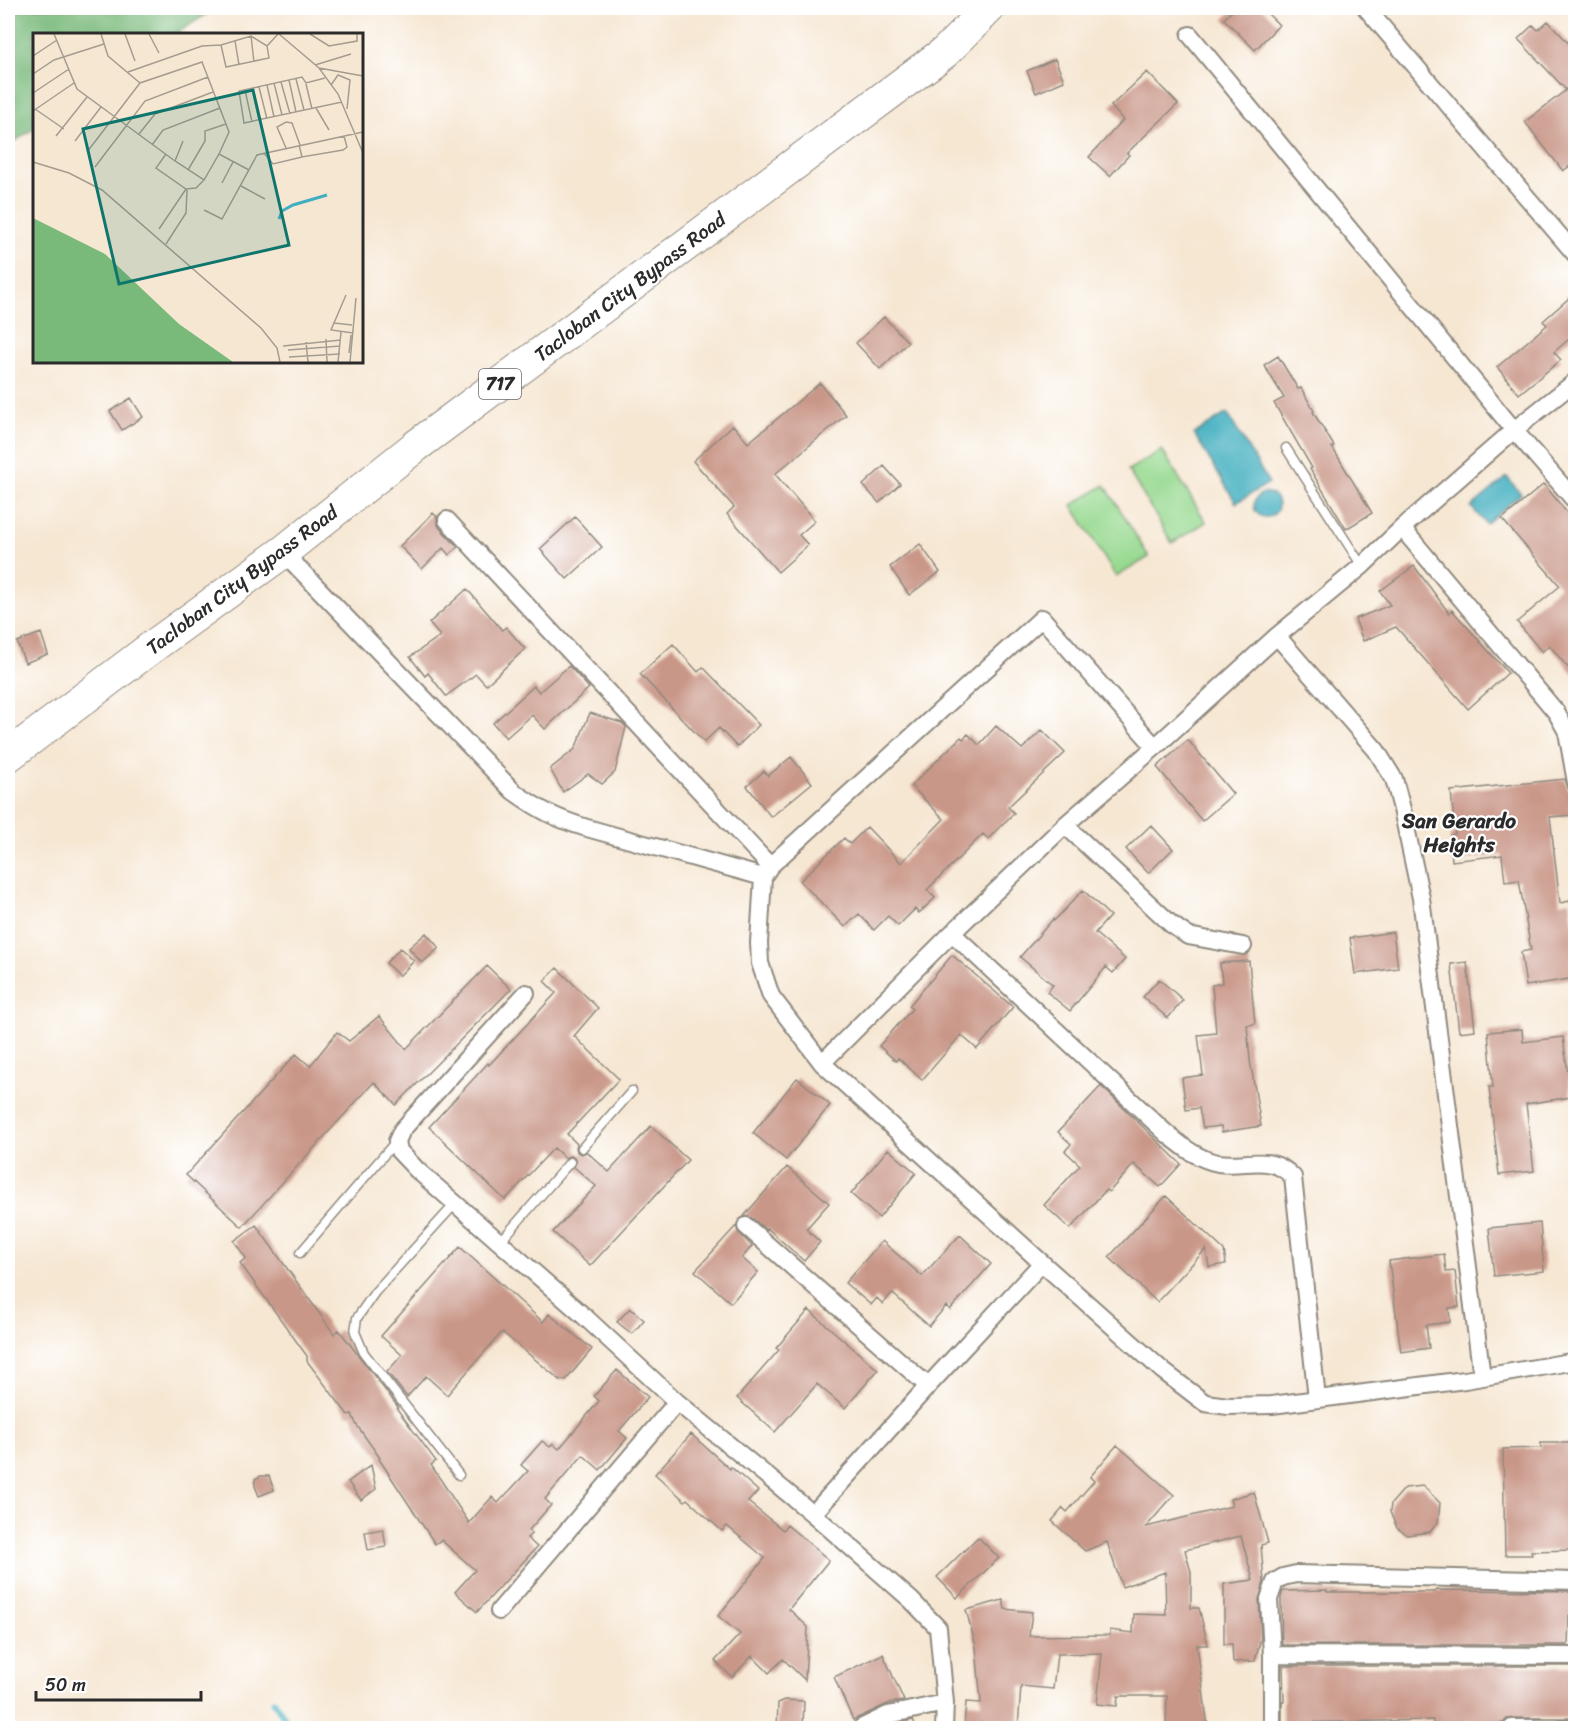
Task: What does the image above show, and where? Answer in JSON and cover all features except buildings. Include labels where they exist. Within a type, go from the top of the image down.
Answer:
[{"type":"highway","name":"Tacloban City Bypass Road","points":[[8,756],[283,552],[416,446],[945,52],[989,8]]},
{"type":"street","points":[[1366,8],[1575,255]]},
{"type":"street","points":[[1190,35],[1575,502]]},
{"type":"street","points":[[822,1063],[952,933],[1065,825],[1277,636],[1362,566],[1514,430],[1575,381]]},
{"type":"street","points":[[447,520],[766,872]]},
{"type":"street","points":[[1402,528],[1556,712],[1567,732],[1575,782]]},
{"type":"street","points":[[283,552],[513,791],[536,808],[587,828],[766,872]]},
{"type":"street","points":[[1155,747],[1042,618],[766,872],[759,943],[760,963],[771,996],[822,1063],[1163,1371],[1205,1403],[1228,1406],[1272,1405],[1482,1377],[1575,1361]]},
{"type":"street","points":[[1277,636],[1376,750],[1394,779],[1421,898],[1482,1377]]},
{"type":"street","points":[[1065,825],[1171,924],[1188,936],[1243,946]]},
{"type":"street","points":[[952,933],[1166,1132],[1194,1155],[1218,1163],[1274,1163],[1285,1168],[1293,1177],[1317,1399]]},
{"type":"street","points":[[526,993],[402,1130],[397,1141],[399,1152],[677,1402],[813,1514],[911,1600],[938,1628],[945,1703],[944,1728]]},
{"type":"street","points":[[746,1226],[928,1386]]},
{"type":"street","points":[[813,1514],[1042,1263]]},
{"type":"street","points":[[499,1611],[677,1402]]},
{"type":"street","points":[[1272,1728],[1269,1599],[1275,1582],[1283,1577],[1296,1574],[1575,1581]]},
{"type":"street","points":[[1272,1655],[1575,1656]]},
{"type":"street","points":[[861,1728],[888,1715],[945,1703]]},
{"type":"street","points":[[1512,1728],[1575,1728]]},
{"type":"lane","points":[[1286,448],[1362,566]]},
{"type":"lane","points":[[582,1148],[632,1091]]},
{"type":"lane","points":[[300,1252],[397,1141]]},
{"type":"lane","points":[[500,1242],[570,1162]]},
{"type":"lane","points":[[455,1204],[375,1292],[357,1318],[355,1332],[364,1353],[459,1475]]},
{"type":"green space","points":[[8,8],[216,8],[178,33],[33,33],[33,129],[8,146]]},
{"type":"green space","points":[[1162,450],[1206,522],[1172,543],[1128,470]]},
{"type":"green space","points":[[1105,485],[1149,557],[1116,577],[1072,505]]},
{"type":"water","points":[[1227,413],[1269,483],[1236,503],[1194,434]]},
{"type":"water","points":[[1507,477],[1521,494],[1486,524],[1471,507]]},
{"type":"water","points":[[1266,493],[1271,494],[1277,500],[1277,510],[1271,516],[1266,517],[1261,516],[1255,510],[1254,505],[1255,500],[1261,494]]},
{"type":"waterway","points":[[274,1701],[286,1720],[307,1728]]},
{"type":"district","name":"San Gerardo Heights","points":[[1459,833]]}]
